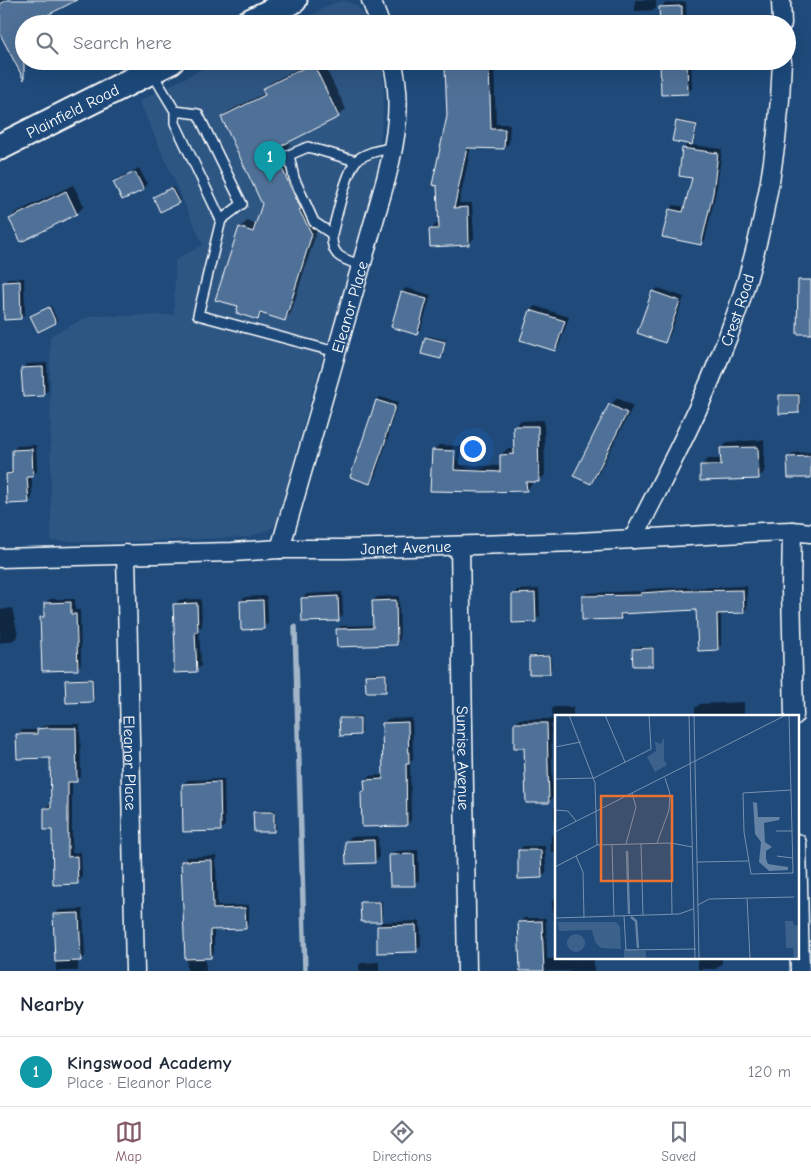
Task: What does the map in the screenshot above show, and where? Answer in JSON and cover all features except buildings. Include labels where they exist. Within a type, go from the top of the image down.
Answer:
[{"type":"main road","points":[[264,15],[294,0]]},
{"type":"main road","name":"Plainfield Road","points":[[0,147],[153,70]]},
{"type":"street","points":[[371,0],[377,15]]},
{"type":"street","points":[[782,0],[782,15]]},
{"type":"street","name":"Eleanor Place","points":[[280,549],[394,147],[397,96],[393,70]]},
{"type":"street","name":"Crest Road","points":[[633,539],[699,407],[730,332],[743,294],[755,249],[771,172],[781,70]]},
{"type":"street","points":[[792,531],[791,590],[794,715]]},
{"type":"street","name":"Janet Avenue","points":[[0,558],[578,542],[792,531],[811,533]]},
{"type":"street","name":"Sunrise Avenue","points":[[460,546],[467,971]]},
{"type":"street","name":"Eleanor Place","points":[[126,554],[135,971]]},
{"type":"street","points":[[798,886],[800,971]]},
{"type":"lane","points":[[162,70],[175,111],[175,123],[222,220]]},
{"type":"lane","points":[[175,111],[198,114],[242,204],[222,220],[198,315],[336,352]]},
{"type":"lane","points":[[332,234],[314,222],[294,178],[289,155],[308,147],[356,160]]},
{"type":"lane","points":[[361,265],[343,260],[334,252],[331,241],[332,234],[350,170],[356,160],[366,154],[394,147]]},
{"type":"shaded area","points":[[348,2],[357,6],[364,15],[311,15],[334,3]]},
{"type":"shaded area","points":[[200,70],[382,70],[384,87],[382,124],[373,196],[312,392],[277,523],[270,529],[249,537],[121,542],[51,541],[50,336],[90,316],[174,315],[175,260],[203,245],[139,101]]},
{"type":"waterway","points":[[295,627],[305,971]]},
{"type":"place","name":"Kingswood Academy","points":[[270,182]]}]
